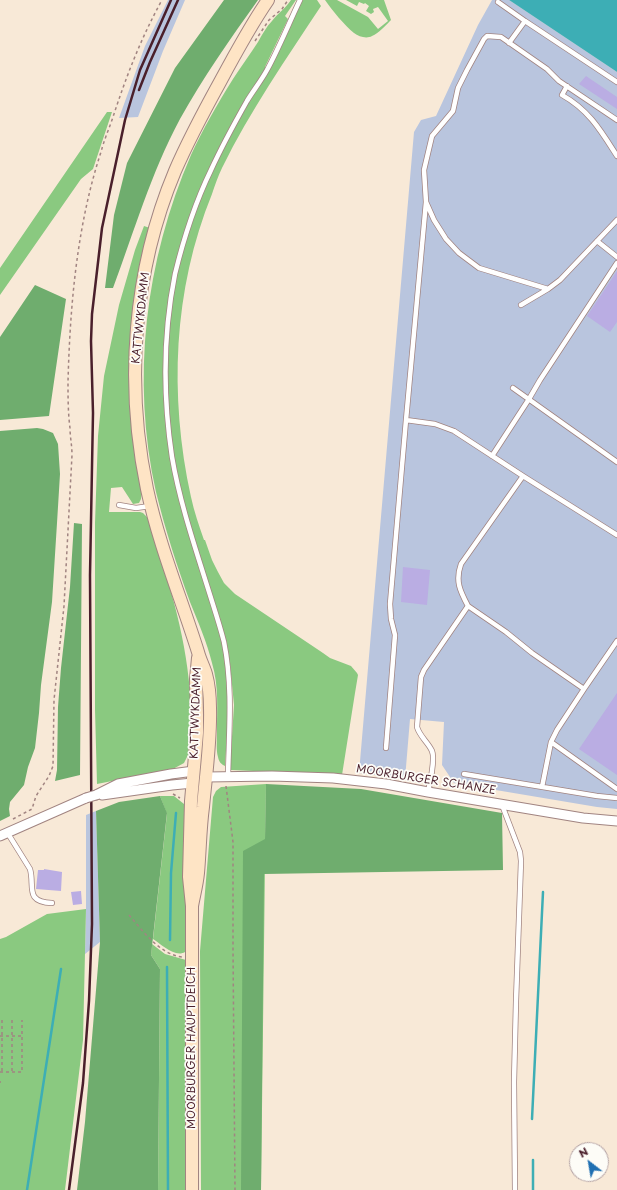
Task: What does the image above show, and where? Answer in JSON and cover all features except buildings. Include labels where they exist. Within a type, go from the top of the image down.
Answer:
[{"type":"main road","name":"KATTWYKDAMM","points":[[207,777],[210,732],[210,697],[207,676],[169,568],[147,487],[139,437],[135,379],[137,330],[143,282],[148,257],[165,199],[175,172],[189,140],[237,50],[268,0]]},
{"type":"main road","name":"KATTWYKDAMM","points":[[193,777],[197,715],[196,679],[199,654]]},
{"type":"main road","points":[[193,777],[201,773],[207,777]]},
{"type":"main road","name":"MOORBURGER HAUPTDEICH","points":[[192,1190],[192,906],[189,877],[193,777]]},
{"type":"main road","name":"MOORBURGER HAUPTDEICH","points":[[192,906],[198,876],[203,807],[207,777]]},
{"type":"street","name":"MOORBURGER SCHANZE","points":[[207,777],[272,776],[332,778],[386,784],[583,818],[617,821]]},
{"type":"street","points":[[4,834],[86,798],[96,795],[172,785],[193,777]]},
{"type":"lane","points":[[228,776],[230,705],[229,674],[220,626],[182,500],[173,458],[168,417],[166,377],[167,340],[176,274],[196,205],[210,171],[228,135],[267,70],[300,0]]},
{"type":"lane","points":[[498,2],[617,82]]},
{"type":"lane","points":[[509,43],[525,21]]},
{"type":"lane","points":[[386,748],[395,635],[391,619],[390,604],[426,202],[424,170],[432,136],[454,111],[458,88],[487,36],[501,38],[509,43],[547,69],[559,81],[617,120]]},
{"type":"lane","points":[[567,86],[562,95],[574,101],[588,114],[617,156]]},
{"type":"lane","points":[[426,202],[434,220],[446,239],[459,253],[479,268],[548,289]]},
{"type":"lane","points":[[521,305],[560,280],[617,220]]},
{"type":"lane","points":[[597,241],[617,257]]},
{"type":"lane","points":[[492,456],[540,380],[617,264]]},
{"type":"lane","points":[[513,388],[617,462]]},
{"type":"lane","points":[[406,420],[435,424],[454,431],[617,535]]},
{"type":"lane","points":[[523,476],[461,564],[458,572],[460,591],[468,606],[506,632],[532,654],[584,689]]},
{"type":"lane","points":[[119,505],[136,508],[151,506]]},
{"type":"lane","points":[[428,792],[433,755],[417,727],[421,677],[424,670],[468,606]]},
{"type":"lane","points":[[542,787],[552,742],[557,730],[617,641]]},
{"type":"lane","points":[[552,742],[617,789]]},
{"type":"lane","points":[[464,774],[617,798]]},
{"type":"lane","points":[[502,804],[520,852],[521,861],[515,1016],[515,1190]]},
{"type":"lane","points":[[4,834],[32,873],[31,886],[34,896],[41,901],[52,902]]},
{"type":"path","points":[[4,834],[11,820],[32,809],[36,796],[49,776],[53,766],[54,700],[64,606],[72,455],[68,383],[71,317],[82,228],[88,198],[101,151],[141,41],[162,0]]},
{"type":"path","points":[[252,46],[270,20],[282,9],[288,0]]},
{"type":"path","points":[[228,776],[226,788],[233,842],[235,1190]]},
{"type":"path","points":[[171,794],[183,800],[191,801]]},
{"type":"path","points":[[129,915],[148,936],[172,955],[192,958]]},
{"type":"path","points":[[2,1020],[1,1072],[22,1072],[22,1020]]},
{"type":"path","points":[[12,1020],[12,1072]]},
{"type":"path","points":[[1,1036],[22,1036]]},
{"type":"shaded area","points":[[168,0],[185,0],[163,51],[138,117],[119,118],[145,46]]},
{"type":"shaded area","points":[[492,0],[509,0],[617,72],[617,809],[454,783],[442,765],[444,722],[410,719],[405,779],[359,773],[414,132],[421,120],[436,116],[478,25]]},
{"type":"shaded area","points":[[96,811],[100,942],[85,954],[86,815]]},
{"type":"green space","points":[[224,0],[258,0],[217,59],[180,119],[160,160],[113,288],[105,288],[114,215],[127,163],[175,68]]},
{"type":"green space","points":[[291,0],[296,0],[285,16],[288,19],[265,67],[269,69],[302,0],[317,0],[321,6],[244,126],[218,177],[199,230],[189,268],[182,305],[178,382],[180,420],[184,459],[191,497],[202,535],[212,560],[224,583],[235,594],[330,658],[351,666],[358,675],[342,775],[231,770],[234,705],[226,640],[221,640],[226,671],[228,703],[225,766],[221,764],[218,759],[216,680],[205,640],[190,602],[167,534],[156,492],[148,449],[144,407],[144,364],[147,321],[153,278],[175,195],[191,155],[222,97],[266,28]]},
{"type":"green space","points":[[325,0],[337,0],[368,17],[378,29],[388,21],[378,7],[373,9],[374,12],[371,14],[366,11],[369,6],[365,3],[359,2],[357,6],[346,0],[384,0],[391,20],[375,35],[370,37],[361,36],[354,33],[347,26]]},
{"type":"green space","points":[[107,112],[112,112],[93,169],[81,179],[0,295],[0,268]]},
{"type":"green space","points":[[144,226],[150,228],[134,298],[130,334],[130,376],[142,490],[141,499],[139,503],[133,504],[122,487],[111,488],[109,512],[140,512],[149,519],[180,625],[188,668],[190,715],[188,755],[184,763],[173,769],[97,784],[95,710],[95,523],[98,436],[104,376],[119,305],[135,250]]},
{"type":"green space","points":[[35,285],[66,299],[49,416],[0,420],[0,337]]},
{"type":"green space","points":[[37,428],[53,433],[58,444],[60,474],[52,602],[41,685],[35,748],[28,767],[24,785],[10,802],[10,816],[0,821],[0,431]]},
{"type":"green space","points":[[74,523],[82,524],[80,775],[55,781],[57,770],[58,707],[70,587]]},
{"type":"green space","points":[[266,784],[261,1190],[201,1190],[200,951],[213,797],[216,791],[221,787]]},
{"type":"green space","points":[[266,784],[361,789],[502,813],[503,870],[264,874],[261,1190],[241,1190],[243,851],[265,839]]},
{"type":"green space","points":[[160,796],[174,796],[184,804],[187,804],[185,952],[181,953],[168,950],[153,939],[167,814]]},
{"type":"green space","points":[[160,796],[167,813],[151,955],[160,969],[158,1190],[77,1190],[85,1122],[100,942],[96,811],[119,802]]},
{"type":"green space","points":[[86,909],[83,1040],[65,1190],[0,1190],[0,939],[47,914]]},
{"type":"green space","points":[[152,944],[165,954],[186,960],[187,1190],[158,1190],[160,969],[151,955]]},
{"type":"water","points":[[509,0],[617,0],[617,72]]},
{"type":"waterway","points":[[170,940],[171,873],[176,813]]},
{"type":"waterway","points":[[532,1119],[543,892]]},
{"type":"waterway","points":[[167,967],[168,1190]]},
{"type":"waterway","points":[[27,1190],[61,969]]},
{"type":"waterway","points":[[533,1160],[533,1190]]},
{"type":"railway","points":[[69,1190],[83,1083],[89,1001],[92,924],[90,575],[93,413],[91,341],[92,314],[102,228],[125,120],[140,70],[171,0]]},
{"type":"railway","points":[[139,90],[178,0]]}]
